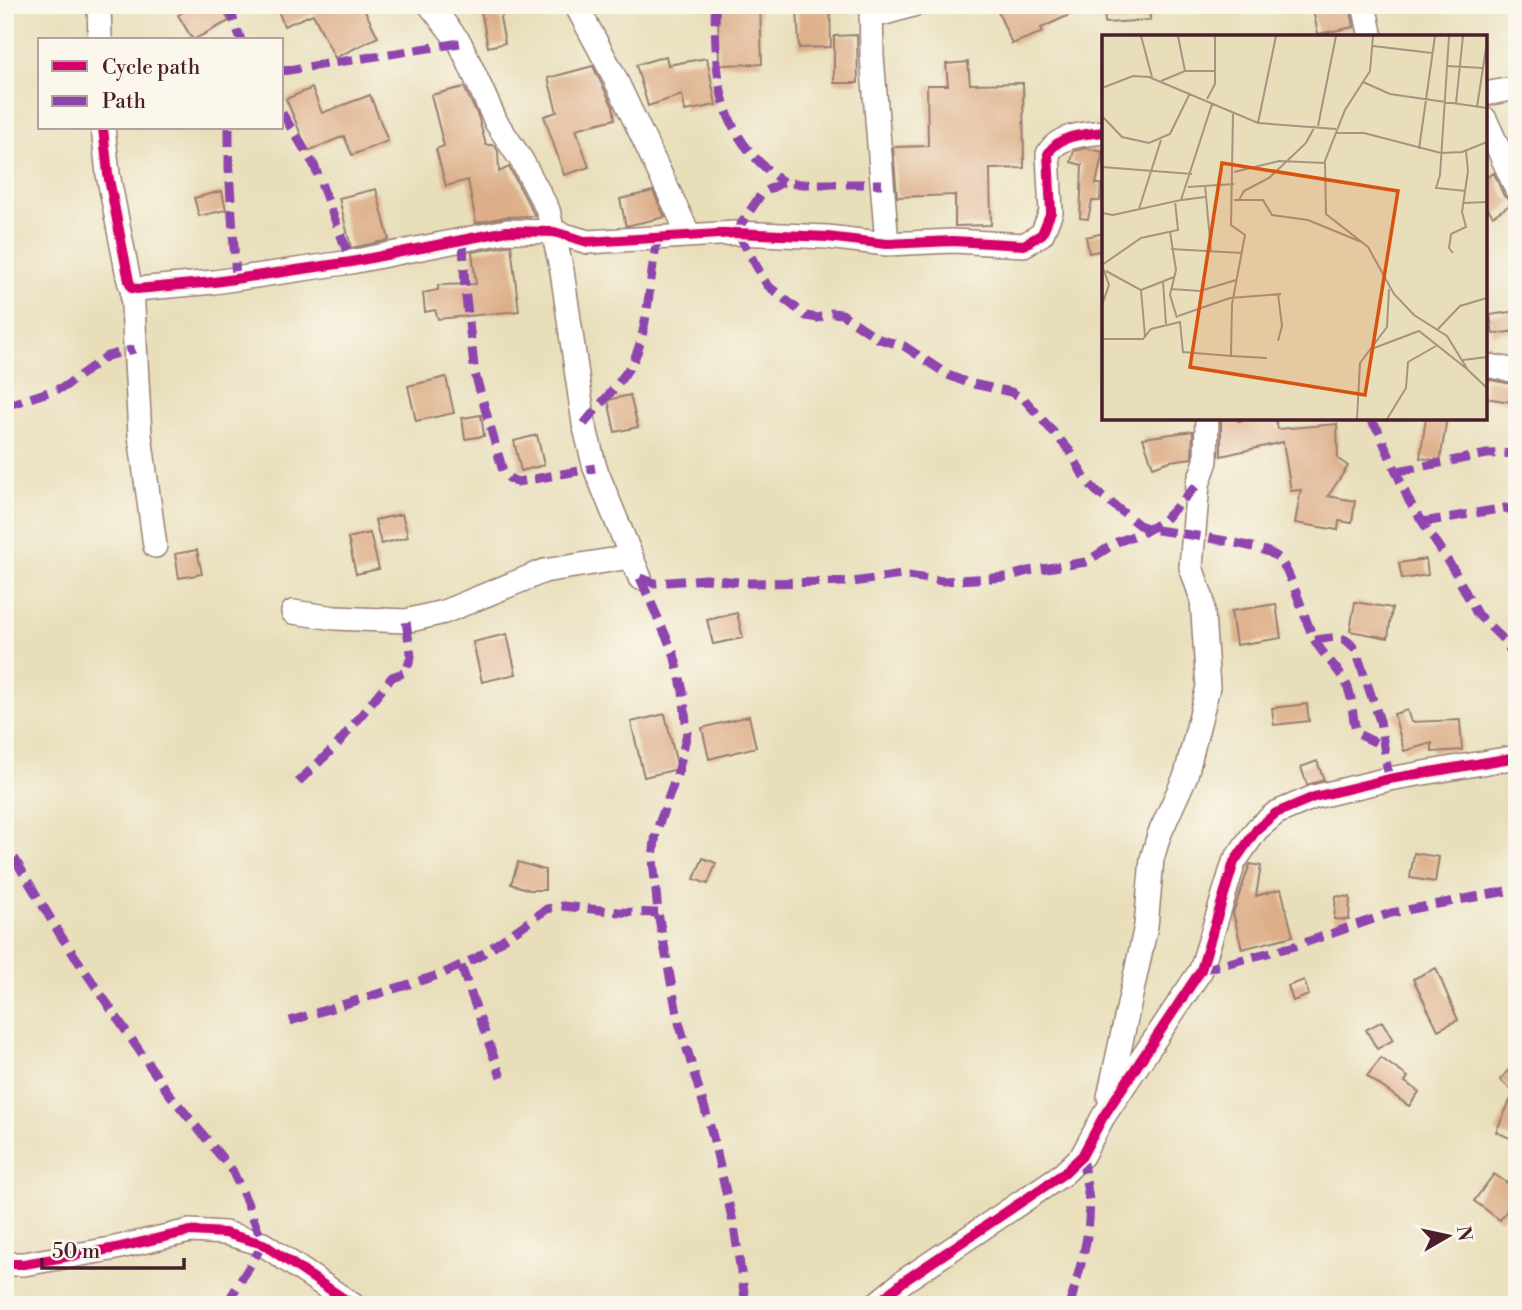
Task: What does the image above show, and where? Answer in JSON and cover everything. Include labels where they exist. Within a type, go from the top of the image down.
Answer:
[{"type":"street","points":[[99,5],[100,38]]},
{"type":"street","points":[[430,5],[460,43],[496,122],[522,161],[548,211],[571,318],[584,424],[595,468],[640,578]]},
{"type":"street","points":[[576,5],[613,74],[689,235]]},
{"type":"street","points":[[887,244],[872,57],[871,11],[913,5]]},
{"type":"street","points":[[1364,5],[1371,35]]},
{"type":"street","points":[[1487,94],[1517,88]]},
{"type":"street","points":[[1487,124],[1517,191]]},
{"type":"street","points":[[103,130],[108,174],[132,288],[140,435],[155,546]]},
{"type":"street","points":[[132,288],[214,282],[351,262],[507,231],[554,232],[589,242],[735,233],[827,236],[887,244],[953,241],[1024,245],[1042,233],[1051,212],[1048,154],[1051,148],[1061,140],[1102,132]]},
{"type":"street","points":[[1487,365],[1517,371]]},
{"type":"street","points":[[1103,1117],[1120,1054],[1146,926],[1152,859],[1159,835],[1186,775],[1208,687],[1202,599],[1191,567],[1198,484],[1206,461],[1207,420]]},
{"type":"street","points":[[293,612],[335,618],[406,621],[444,612],[544,571],[630,557]]},
{"type":"street","points":[[875,1305],[904,1282],[1063,1174],[1082,1156],[1103,1117],[1201,970],[1234,862],[1257,829],[1276,813],[1314,797],[1389,779],[1517,757]]},
{"type":"street","points":[[5,1264],[24,1264],[111,1249],[190,1231],[225,1233],[263,1244],[335,1297],[353,1305]]},
{"type":"building","points":[[195,5],[220,5],[229,21],[192,38],[178,15]]},
{"type":"building","points":[[276,5],[362,5],[378,37],[335,58],[313,14],[284,26]]},
{"type":"building","points":[[480,5],[515,5],[500,18],[505,43],[488,47]]},
{"type":"building","points":[[718,5],[760,5],[762,64],[719,65]]},
{"type":"building","points":[[995,5],[1091,5],[1041,28],[1043,32],[1012,44]]},
{"type":"building","points":[[1104,5],[1149,5],[1150,20],[1105,23]]},
{"type":"building","points":[[1312,5],[1350,5],[1354,27],[1318,34]]},
{"type":"building","points":[[797,6],[830,6],[831,47],[799,48]]},
{"type":"building","points":[[857,35],[858,83],[834,83],[834,36]]},
{"type":"building","points":[[666,56],[668,65],[707,58],[716,105],[685,111],[682,95],[648,106],[636,65]]},
{"type":"building","points":[[968,62],[970,84],[1023,83],[1024,168],[990,169],[991,225],[955,226],[955,195],[897,197],[893,147],[928,146],[927,85],[948,85],[946,64]]},
{"type":"building","points":[[593,66],[613,107],[615,119],[576,129],[589,167],[564,175],[544,116],[557,112],[548,78]]},
{"type":"building","points":[[464,87],[478,116],[486,145],[494,145],[498,151],[499,172],[509,167],[535,216],[505,217],[476,223],[468,180],[446,186],[436,149],[444,146],[431,95]]},
{"type":"building","points":[[312,88],[322,113],[370,95],[388,141],[352,155],[344,136],[308,151],[286,99]]},
{"type":"building","points":[[1085,148],[1102,152],[1096,184],[1101,184],[1100,201],[1092,201],[1088,219],[1080,218],[1082,165],[1071,162],[1074,151]]},
{"type":"building","points":[[1494,173],[1504,196],[1513,203],[1493,216],[1487,208],[1487,177]]},
{"type":"building","points":[[376,189],[389,240],[351,248],[339,198]]},
{"type":"building","points":[[222,191],[226,210],[199,216],[194,198]]},
{"type":"building","points":[[653,191],[665,217],[626,226],[620,199]]},
{"type":"building","points":[[1102,233],[1102,250],[1089,253],[1086,237]]},
{"type":"building","points":[[511,245],[519,311],[438,319],[435,310],[425,312],[423,293],[438,290],[438,285],[476,284],[472,252]]},
{"type":"building","points":[[1517,311],[1517,331],[1493,334],[1490,315]]},
{"type":"building","points":[[446,377],[454,413],[416,421],[408,386]]},
{"type":"building","points":[[1487,379],[1517,385],[1517,403],[1487,398]]},
{"type":"building","points":[[630,395],[638,427],[615,432],[608,400]]},
{"type":"building","points":[[481,415],[484,436],[465,439],[462,418]]},
{"type":"building","points":[[1221,420],[1276,420],[1278,429],[1337,424],[1338,459],[1348,466],[1328,496],[1355,501],[1352,523],[1339,521],[1338,530],[1295,523],[1301,490],[1291,491],[1283,442],[1221,456]]},
{"type":"building","points":[[1426,420],[1447,420],[1440,461],[1420,458]]},
{"type":"building","points":[[1193,431],[1192,458],[1153,467],[1143,438]]},
{"type":"building","points":[[537,435],[544,465],[521,471],[514,441]]},
{"type":"building","points":[[402,514],[408,537],[381,544],[375,520]]},
{"type":"building","points":[[370,533],[379,569],[356,574],[348,538]]},
{"type":"building","points":[[197,550],[202,574],[179,578],[175,554]]},
{"type":"building","points":[[1426,559],[1428,575],[1402,579],[1399,563]]},
{"type":"building","points":[[1355,602],[1392,608],[1388,638],[1350,631]]},
{"type":"building","points":[[1276,604],[1281,638],[1236,645],[1231,611]]},
{"type":"building","points":[[737,613],[743,638],[713,644],[707,620]]},
{"type":"building","points":[[507,634],[516,674],[482,682],[473,642]]},
{"type":"building","points":[[1307,704],[1309,721],[1274,725],[1272,708]]},
{"type":"building","points":[[1407,710],[1411,722],[1460,720],[1462,750],[1432,752],[1432,743],[1404,751],[1394,714]]},
{"type":"building","points":[[665,714],[678,769],[644,777],[631,722]]},
{"type":"building","points":[[749,716],[756,747],[709,759],[702,728]]},
{"type":"building","points":[[1317,761],[1324,780],[1307,785],[1301,767]]},
{"type":"building","points":[[1414,853],[1439,857],[1435,882],[1410,878]]},
{"type":"building","points":[[703,858],[716,863],[708,884],[694,879]]},
{"type":"building","points":[[518,862],[545,870],[545,890],[530,890],[511,884]]},
{"type":"building","points":[[1250,864],[1261,866],[1256,896],[1281,889],[1293,936],[1242,949],[1233,913]]},
{"type":"building","points":[[1336,896],[1350,897],[1349,920],[1334,919]]},
{"type":"building","points":[[1436,968],[1458,1020],[1438,1030],[1413,979]]},
{"type":"building","points":[[1304,980],[1309,995],[1293,1001],[1288,986]]},
{"type":"building","points":[[1382,1021],[1393,1040],[1377,1049],[1366,1030]]},
{"type":"building","points":[[1381,1058],[1408,1077],[1405,1082],[1419,1092],[1409,1106],[1367,1076]]},
{"type":"building","points":[[1517,1060],[1517,1141],[1496,1132],[1514,1092],[1500,1080]]},
{"type":"building","points":[[1494,1174],[1517,1190],[1517,1197],[1500,1220],[1474,1201]]},
{"type":"marked path","points":[[228,5],[240,38]]},
{"type":"marked path","points":[[715,5],[719,82],[732,125],[744,144],[783,182]]},
{"type":"marked path","points":[[284,71],[460,43]]},
{"type":"marked path","points":[[284,116],[314,165],[351,262]]},
{"type":"marked path","points":[[229,130],[236,279]]},
{"type":"marked path","points":[[735,233],[762,193],[783,182],[882,184]]},
{"type":"marked path","points":[[738,233],[767,285],[806,316],[818,318],[832,313],[842,314],[879,339],[904,346],[948,375],[968,383],[1011,392],[1024,399],[1070,451],[1085,479],[1139,525],[1235,543],[1276,556],[1287,571],[1314,639],[1348,688],[1358,734],[1385,747]]},
{"type":"marked path","points":[[584,424],[620,380],[637,353],[642,338],[658,237]]},
{"type":"marked path","points":[[463,241],[465,289],[475,374],[503,471],[517,482],[595,468]]},
{"type":"marked path","points":[[5,406],[64,387],[107,356],[135,349]]},
{"type":"marked path","points":[[1370,420],[1378,430],[1409,501],[1455,572],[1477,614],[1501,637],[1517,659]]},
{"type":"marked path","points":[[1398,471],[1487,454],[1517,453]]},
{"type":"marked path","points":[[640,578],[655,583],[706,579],[749,583],[853,582],[901,575],[943,581],[1007,577],[1086,562],[1117,542],[1144,532],[1163,521],[1198,484]]},
{"type":"marked path","points":[[1423,522],[1505,508],[1517,512]]},
{"type":"marked path","points":[[640,578],[674,654],[683,691],[687,733],[679,769],[656,832],[653,859],[658,913],[678,1019],[712,1133],[734,1226],[746,1305]]},
{"type":"marked path","points":[[298,782],[337,745],[392,677],[406,672],[411,657],[406,621]]},
{"type":"marked path","points":[[1315,640],[1343,639],[1356,651],[1380,721],[1389,779]]},
{"type":"marked path","points":[[5,833],[10,851],[61,936],[167,1091],[232,1170],[247,1202],[263,1244],[226,1305]]},
{"type":"marked path","points":[[1201,970],[1295,946],[1391,913],[1517,889]]},
{"type":"marked path","points":[[290,1021],[442,974],[478,957],[547,909],[563,906],[658,913]]},
{"type":"marked path","points":[[461,966],[501,1077]]},
{"type":"marked path","points":[[1070,1305],[1088,1227],[1089,1200],[1082,1156]]},
{"type":"cycle path","points":[[103,130],[108,174],[129,281],[132,288],[137,289],[214,282],[351,262],[507,231],[554,232],[588,242],[735,233],[827,237],[887,244],[953,241],[1024,245],[1042,234],[1051,212],[1048,154],[1052,148],[1065,139],[1102,132]]},
{"type":"cycle path","points":[[875,1305],[904,1281],[1063,1174],[1082,1156],[1103,1117],[1201,970],[1234,862],[1257,829],[1276,813],[1314,797],[1389,779],[1517,757]]},
{"type":"cycle path","points":[[5,1264],[24,1264],[111,1249],[190,1231],[225,1233],[263,1244],[353,1305]]}]
